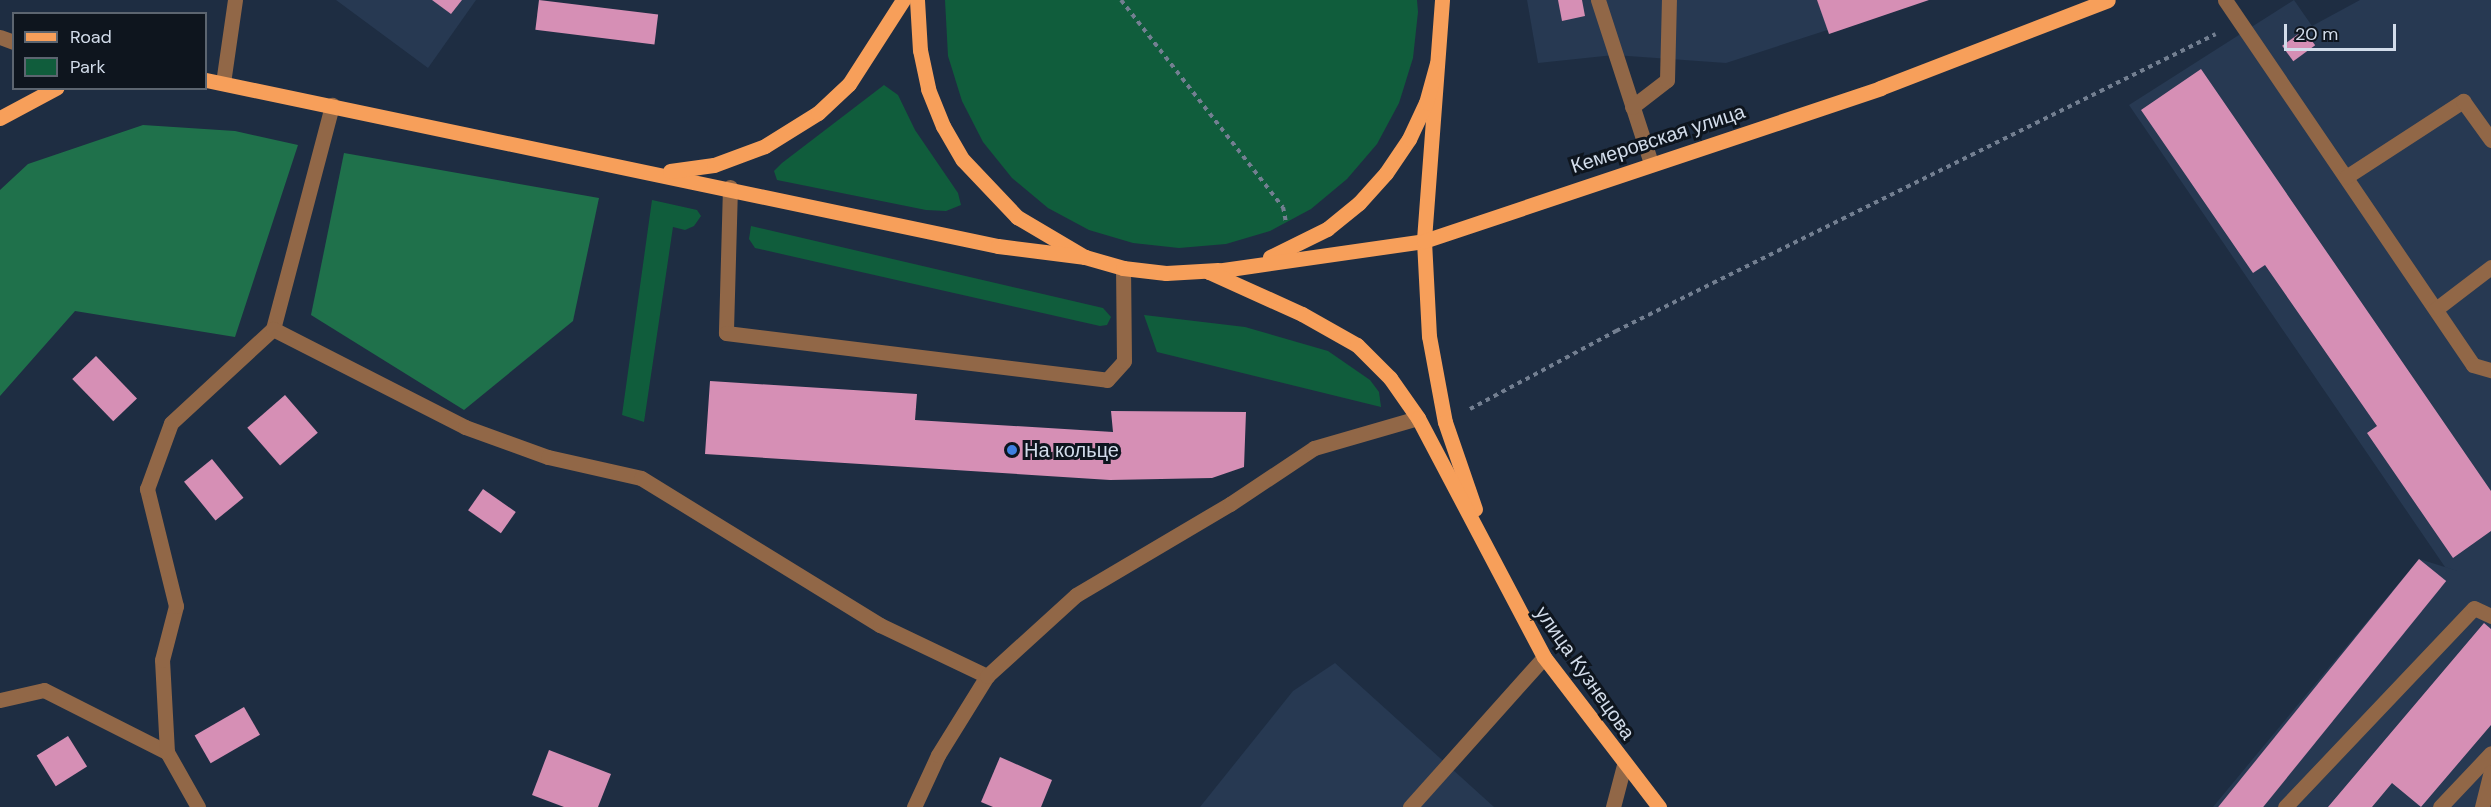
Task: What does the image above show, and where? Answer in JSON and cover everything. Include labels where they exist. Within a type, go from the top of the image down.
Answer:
[{"type":"main road","points":[[659,172],[714,165],[765,146],[818,113],[849,84],[903,0]]},
{"type":"main road","points":[[917,0],[920,50],[928,89],[963,160],[1017,218],[1085,257]]},
{"type":"main road","points":[[1442,0],[1424,241],[1429,336],[1445,422],[1491,554]]},
{"type":"main road","name":"Кемеровская улица","points":[[1209,272],[1424,241],[1880,88],[2108,0]]},
{"type":"main road","points":[[207,80],[659,172],[998,246],[1085,257],[1123,268],[1166,273],[1209,272],[1251,264],[1292,249],[1327,229],[1359,203],[1386,173],[1409,140],[1426,103],[1437,63]]},
{"type":"main road","points":[[0,118],[53,90]]},
{"type":"main road","points":[[1209,272],[1302,314],[1356,345],[1390,378],[1418,418],[1491,554]]},
{"type":"main road","name":"улица Кузнецова","points":[[1491,554],[1522,622],[1544,657],[1624,765],[1659,807]]},
{"type":"street","points":[[223,83],[235,0]]},
{"type":"street","points":[[1599,0],[1651,163]]},
{"type":"street","points":[[1632,107],[1667,80],[1669,0]]},
{"type":"street","points":[[2225,0],[2473,365],[2491,370]]},
{"type":"street","points":[[2346,177],[2463,101],[2491,140]]},
{"type":"street","points":[[198,807],[167,752],[162,660],[176,606],[156,536],[147,489],[171,423],[273,329],[332,105]]},
{"type":"street","points":[[730,187],[726,333],[1107,380],[1124,362],[1123,268]]},
{"type":"street","points":[[2436,309],[2491,267]]},
{"type":"street","points":[[273,329],[465,427],[548,457],[641,478],[880,625],[987,676]]},
{"type":"street","points":[[914,807],[938,755],[987,676],[1076,595],[1230,504],[1314,448],[1418,418]]},
{"type":"street","points":[[2285,807],[2474,608],[2491,616]]},
{"type":"street","points":[[1410,807],[1544,657]]},
{"type":"street","points":[[0,700],[44,690],[167,752]]},
{"type":"street","points":[[2440,807],[2491,753]]},
{"type":"street","points":[[1613,807],[1624,765]]},
{"type":"street","points":[[2482,807],[2491,772]]},
{"type":"path","points":[[1121,0],[1283,207],[1292,249]]},
{"type":"path","points":[[1445,422],[1616,331],[2240,22]]},
{"type":"shaded area","points":[[336,0],[476,0],[428,68]]},
{"type":"shaded area","points":[[1527,0],[1920,0],[1726,63],[1614,55],[1538,63]]},
{"type":"shaded area","points":[[2294,0],[2312,26],[2360,0],[2491,0],[2491,807],[2213,807],[2419,559],[2464,573],[2445,567],[2129,105]]},
{"type":"shaded area","points":[[1335,663],[1494,807],[1200,807],[1293,691]]},
{"type":"green space","points":[[945,0],[1417,0],[1418,12],[1413,58],[1399,103],[1377,144],[1347,179],[1311,209],[1270,231],[1226,244],[1179,248],[1133,243],[1089,230],[1048,208],[1012,178],[983,142],[962,101],[948,56]]},
{"type":"green space","points":[[884,85],[898,95],[915,130],[958,193],[961,205],[946,211],[926,210],[777,180],[774,171],[782,163]]},
{"type":"green space","points":[[143,125],[235,131],[298,145],[235,337],[75,311],[0,396],[0,190],[28,164]]},
{"type":"green space","points":[[344,153],[599,198],[573,321],[464,410],[311,315]]},
{"type":"green space","points":[[652,200],[697,210],[701,216],[694,226],[685,230],[673,227],[644,422],[622,415]]},
{"type":"green space","points":[[751,226],[1103,308],[1111,317],[1107,325],[1100,326],[755,248],[749,239]]},
{"type":"green space","points":[[1144,315],[1245,327],[1328,351],[1370,380],[1379,392],[1381,407],[1157,352]]},
{"type":"building","points":[[432,0],[462,0],[451,14]]},
{"type":"building","points":[[539,0],[658,15],[654,44],[535,30]]},
{"type":"building","points":[[1558,0],[1582,0],[1585,16],[1562,21]]},
{"type":"building","points":[[1817,0],[1929,0],[1829,34]]},
{"type":"building","points":[[2304,30],[2315,45],[2293,61],[2282,46]]},
{"type":"building","points":[[2201,69],[2491,491],[2491,531],[2453,558],[2367,433],[2377,426],[2265,265],[2253,273],[2141,110]]},
{"type":"building","points":[[96,356],[137,398],[113,421],[72,379]]},
{"type":"building","points":[[710,381],[917,394],[915,420],[1113,432],[1111,411],[1246,412],[1244,467],[1212,478],[1110,480],[705,454]]},
{"type":"building","points":[[285,395],[318,433],[280,466],[247,428]]},
{"type":"building","points":[[212,459],[243,498],[215,521],[184,482]]},
{"type":"building","points":[[483,489],[516,512],[501,533],[468,510]]},
{"type":"building","points":[[2419,559],[2446,581],[2263,807],[2218,807]]},
{"type":"building","points":[[2484,623],[2491,629],[2491,725],[2421,807],[2392,783],[2372,807],[2328,807]]},
{"type":"building","points":[[244,707],[260,735],[211,763],[195,736]]},
{"type":"building","points":[[68,736],[87,767],[56,786],[37,756]]},
{"type":"building","points":[[549,750],[611,774],[598,807],[564,807],[532,795]]},
{"type":"building","points":[[1000,757],[1052,780],[1041,807],[993,807],[981,802]]},
{"type":"place","name":"На кольце","points":[[1012,450]]}]
